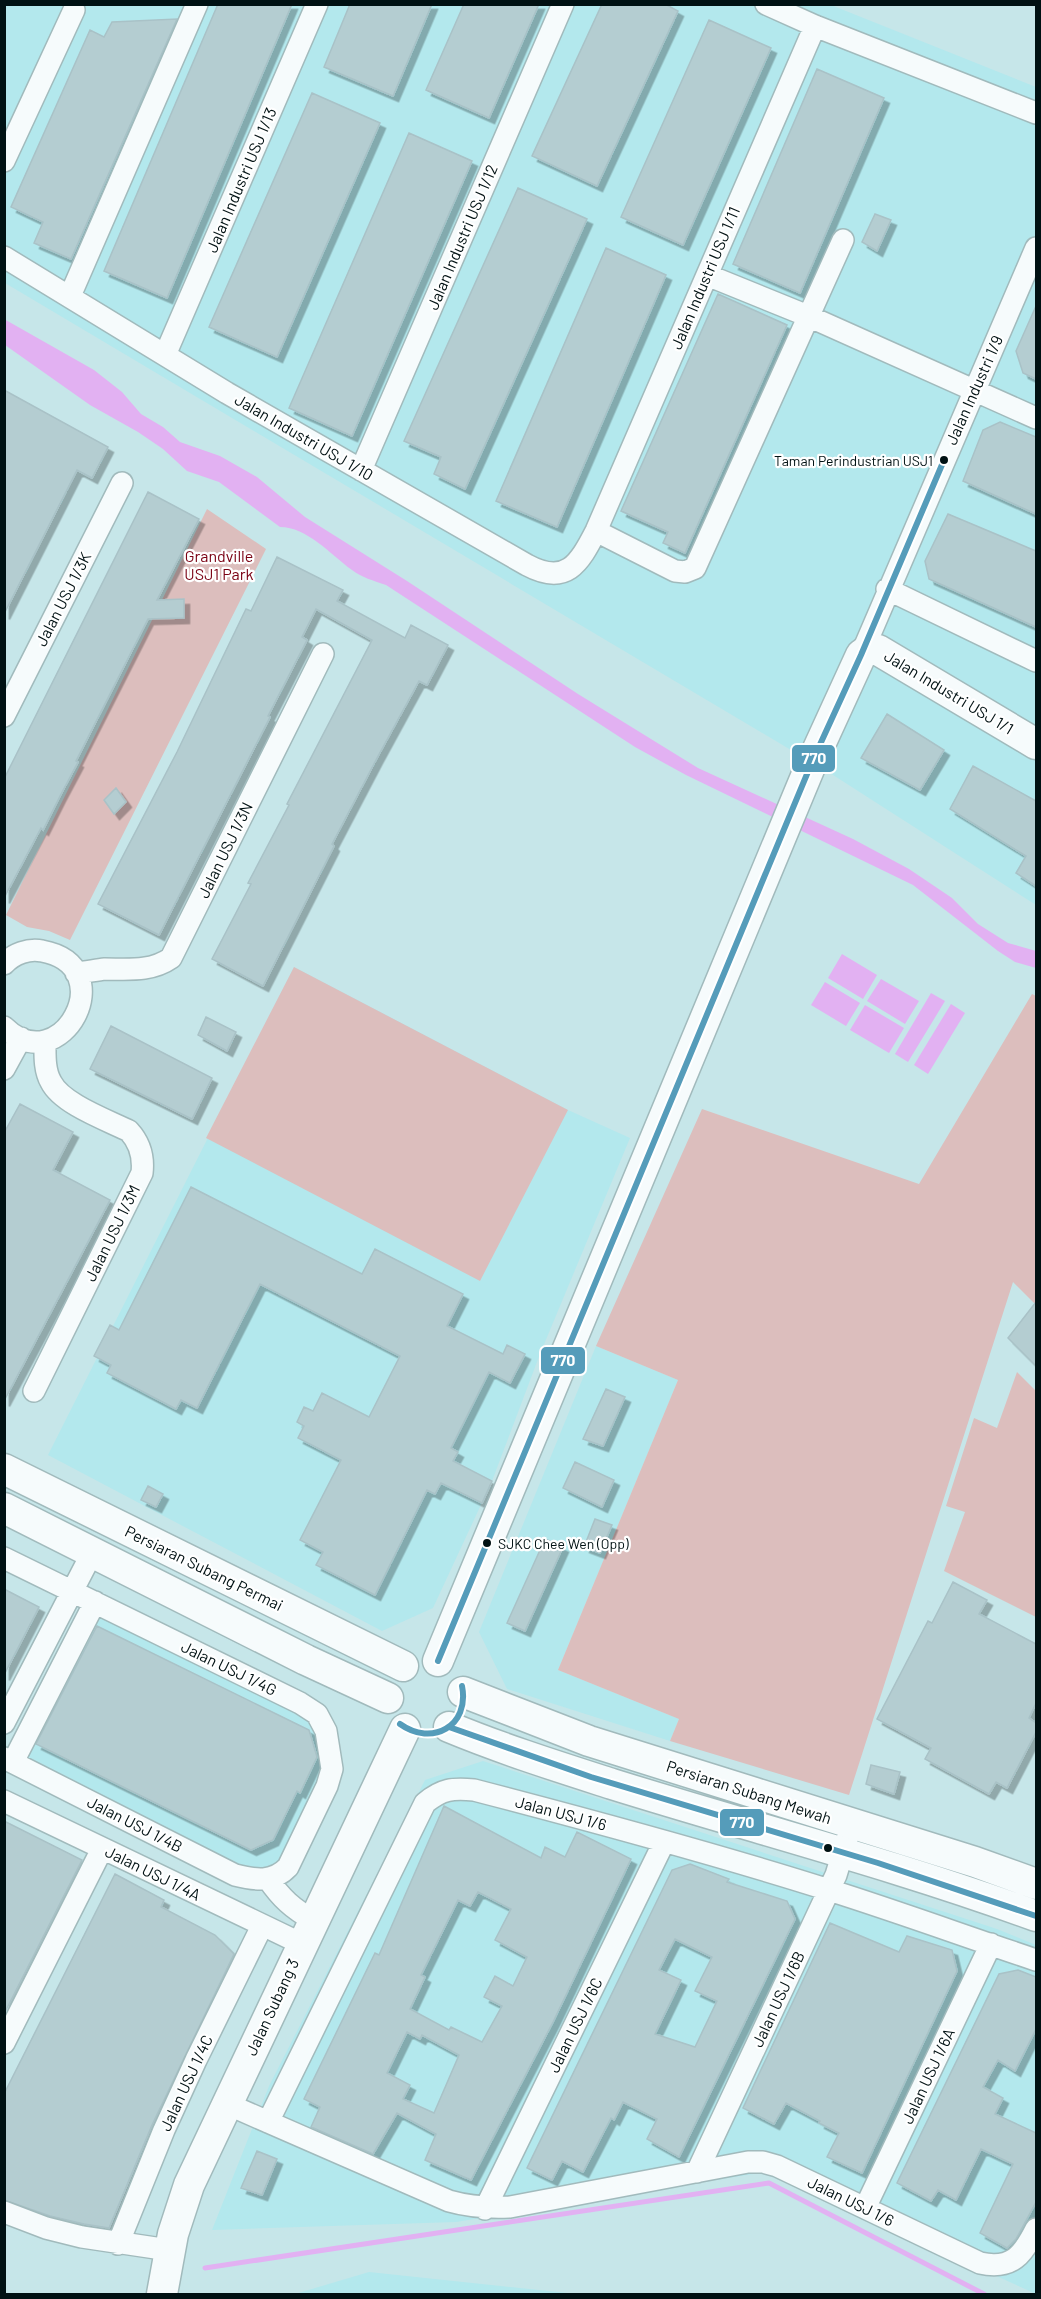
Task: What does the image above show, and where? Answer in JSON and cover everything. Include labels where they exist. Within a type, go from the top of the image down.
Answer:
[{"type":"main road","name":"Jalan Industri USJ 1/1","points":[[861,656],[868,650],[878,650],[1036,744]]},
{"type":"main road","name":"Jalan Industri 1/9","points":[[438,1660],[790,818],[861,656]]},
{"type":"main road","name":"Persiaran Subang Permai","points":[[4,1469],[403,1666]]},
{"type":"main road","points":[[4,1508],[388,1698]]},
{"type":"main road","points":[[420,1659],[438,1660],[456,1673],[463,1692],[461,1712],[448,1727],[438,1733],[415,1734],[405,1729],[393,1716],[388,1698],[391,1680],[403,1666],[420,1659]]},
{"type":"main road","name":"Persiaran Subang Mewah","points":[[463,1692],[589,1741],[975,1862],[1036,1884]]},
{"type":"main road","name":"Persiaran Subang Mewah","points":[[448,1727],[501,1749],[975,1893],[1036,1916]]},
{"type":"main road","name":"Jalan Subang 3","points":[[162,2295],[169,2250],[179,2211],[227,2104],[405,1729]]},
{"type":"street","points":[[70,296],[197,4]]},
{"type":"street","name":"Jalan Industri USJ 1/13","points":[[165,355],[317,4]]},
{"type":"street","name":"Jalan Industri USJ 1/12","points":[[362,470],[563,4]]},
{"type":"street","points":[[766,4],[815,26],[1036,112]]},
{"type":"street","points":[[4,161],[74,10]]},
{"type":"street","name":"Jalan Industri USJ 1/11","points":[[596,531],[815,26]]},
{"type":"street","points":[[596,531],[675,571],[685,572],[695,568],[843,240]]},
{"type":"street","name":"Jalan Industri 1/9","points":[[861,656],[1036,248]]},
{"type":"street","name":"Jalan Industri USJ 1/10","points":[[4,257],[227,393],[540,572],[563,573],[573,566],[582,559],[596,531]]},
{"type":"street","points":[[707,275],[808,316],[973,392],[1036,418]]},
{"type":"street","name":"Jalan USJ 1/3K","points":[[4,716],[122,483]]},
{"type":"street","points":[[888,589],[1036,661]]},
{"type":"street","name":"Jalan USJ 1/3N","points":[[76,973],[102,969],[148,968],[162,964],[171,958],[323,654]]},
{"type":"street","points":[[4,964],[21,952],[37,950],[52,953],[66,961],[76,973],[82,990],[80,1007],[73,1022],[61,1034],[45,1041],[32,1041],[13,1033],[4,1069]]},
{"type":"street","name":"Jalan USJ 1/3M","points":[[34,1391],[142,1173],[143,1162],[136,1139],[129,1131],[59,1093],[48,1074],[45,1041]]},
{"type":"street","points":[[4,1723],[92,1553]]},
{"type":"street","name":"Jalan USJ 1/4G","points":[[4,1558],[300,1703],[317,1714],[326,1731],[331,1751],[332,1769],[327,1786],[288,1867],[279,1876],[268,1879]]},
{"type":"street","points":[[9,1760],[95,1602]]},
{"type":"street","name":"Jalan USJ 1/4B","points":[[9,1760],[235,1875],[252,1880],[268,1879]]},
{"type":"street","name":"Jalan USJ 1/6","points":[[268,2122],[425,1803],[438,1793],[456,1788],[474,1790],[829,1890],[1036,1960]]},
{"type":"street","name":"Jalan USJ 1/4A","points":[[4,1801],[262,1926],[308,1932]]},
{"type":"street","name":"Jalan USJ 1/6B","points":[[696,2172],[829,1890],[843,1854],[850,1824]]},
{"type":"street","name":"Jalan USJ 1/6C","points":[[485,2209],[664,1842]]},
{"type":"street","points":[[4,2043],[102,1849]]},
{"type":"street","points":[[268,1879],[280,1898],[296,1911],[308,1932]]},
{"type":"street","name":"Jalan USJ 1/4C","points":[[118,2244],[164,2130],[262,1926]]},
{"type":"street","name":"Jalan USJ 1/6A","points":[[865,2208],[991,1944]]},
{"type":"street","name":"Jalan USJ 1/6","points":[[227,2104],[449,2201],[485,2209],[510,2207],[748,2162],[763,2162],[777,2166],[980,2263],[994,2266],[1007,2264],[1027,2247],[1036,2229]]},
{"type":"street","points":[[4,2212],[46,2228],[118,2244],[169,2250]]},
{"type":"shaded area","points":[[5,5],[831,5],[1036,87],[1036,905],[833,775],[5,283]]},
{"type":"shaded area","points":[[4,319],[94,370],[122,392],[141,414],[163,427],[180,442],[220,456],[257,477],[305,517],[578,694],[698,768],[853,839],[909,869],[952,898],[978,924],[1008,943],[1036,951],[1036,968],[1015,962],[998,951],[913,885],[686,775],[635,747],[386,585],[356,572],[309,536],[300,531],[280,527],[219,482],[187,471],[163,449],[90,405],[5,345]]},
{"type":"shaded area","points":[[842,954],[877,975],[863,999],[828,978]]},
{"type":"shaded area","points":[[294,967],[568,1110],[630,1138],[540,1354],[492,1481],[433,1608],[382,1631],[48,1455]]},
{"type":"shaded area","points":[[881,979],[919,1001],[905,1024],[867,1001]]},
{"type":"shaded area","points":[[825,982],[860,1003],[846,1026],[811,1005]]},
{"type":"shaded area","points":[[931,993],[945,1001],[908,1062],[895,1054]]},
{"type":"shaded area","points":[[951,1004],[965,1013],[928,1074],[914,1065]]},
{"type":"shaded area","points":[[865,1005],[904,1028],[889,1053],[850,1030]]},
{"type":"shaded area","points":[[596,1346],[678,1380],[558,1670],[679,1719],[670,1741],[507,1689],[479,1632]]},
{"type":"shaded area","points":[[96,1612],[310,1718],[319,1733],[325,1767],[282,1862],[275,1869],[239,1870],[23,1759]]},
{"type":"shaded area","points":[[483,1761],[997,1929],[1036,1945],[1036,2294],[766,2172],[456,2222],[212,2230],[269,2086],[425,1780]]},
{"type":"shaded area","points":[[369,2272],[577,2294],[295,2294]]},
{"type":"green space","name":"Grandville USJ1 Park","points":[[207,509],[266,549],[70,940],[49,931],[27,927],[6,915]]},
{"type":"green space","points":[[294,967],[568,1110],[480,1281],[206,1138]]},
{"type":"green space","points":[[1032,994],[1036,996],[1036,1305],[1013,1282],[849,1795],[670,1741],[679,1719],[558,1670],[678,1380],[596,1346],[702,1109],[919,1184]]},
{"type":"green space","points":[[1017,1372],[1036,1391],[1036,1617],[944,1571],[965,1512],[946,1506],[974,1418],[997,1428]]},
{"type":"building","points":[[218,4],[292,4],[167,298],[104,271]]},
{"type":"building","points":[[350,4],[432,4],[393,96],[324,67]]},
{"type":"building","points":[[464,4],[539,4],[489,118],[426,90]]},
{"type":"building","points":[[602,4],[665,4],[678,11],[597,186],[532,156]]},
{"type":"building","points":[[177,19],[71,259],[34,243],[43,222],[11,207],[90,30],[104,37],[112,22]]},
{"type":"building","points":[[709,20],[771,48],[683,245],[621,217]]},
{"type":"building","points":[[817,69],[884,98],[800,293],[733,264]]},
{"type":"building","points":[[312,93],[380,123],[277,357],[209,327]]},
{"type":"building","points":[[409,133],[472,161],[352,436],[289,408]]},
{"type":"building","points":[[518,188],[587,219],[465,489],[434,474],[441,457],[404,441]]},
{"type":"building","points":[[875,214],[891,220],[877,251],[862,242]]},
{"type":"building","points":[[606,248],[666,275],[557,527],[496,501]]},
{"type":"building","points":[[718,294],[787,325],[685,553],[663,543],[668,532],[621,511]]},
{"type":"building","points":[[1036,306],[1036,379],[1023,373],[1016,351]]},
{"type":"building","points":[[4,390],[108,447],[92,478],[77,470],[4,614]]},
{"type":"building","points":[[1000,422],[1036,437],[1036,514],[963,481],[983,430]]},
{"type":"building","points":[[148,492],[199,519],[157,600],[184,599],[184,618],[148,619],[43,830],[41,828],[4,898],[4,779]]},
{"type":"building","points":[[948,514],[1036,551],[1036,627],[929,579],[925,561]]},
{"type":"building","points":[[277,557],[343,590],[337,601],[405,638],[411,625],[448,645],[427,685],[419,681],[377,758],[263,986],[212,959],[251,884],[248,883],[289,805],[287,804],[372,640],[316,609],[302,637],[307,640],[268,716],[270,717],[159,935],[98,904],[177,752],[246,609],[251,611]]},
{"type":"building","points":[[887,714],[944,750],[920,790],[861,758]]},
{"type":"building","points":[[973,766],[1036,801],[1036,886],[1016,873],[1026,856],[950,809]]},
{"type":"building","points":[[116,788],[126,802],[114,814],[104,800]]},
{"type":"building","points":[[206,1017],[236,1032],[227,1051],[198,1035]]},
{"type":"building","points":[[111,1026],[212,1078],[192,1119],[90,1069]]},
{"type":"building","points":[[20,1104],[73,1132],[53,1170],[110,1200],[4,1401],[4,1133]]},
{"type":"building","points":[[191,1187],[362,1274],[375,1249],[463,1294],[447,1326],[503,1354],[507,1345],[525,1354],[510,1383],[489,1372],[451,1448],[458,1452],[453,1461],[492,1481],[482,1503],[441,1483],[435,1494],[427,1490],[375,1595],[316,1565],[323,1552],[300,1540],[341,1460],[298,1438],[304,1426],[297,1422],[304,1407],[313,1411],[322,1393],[369,1417],[400,1356],[260,1284],[197,1408],[181,1400],[176,1409],[107,1373],[111,1365],[94,1356],[110,1325],[119,1330]]},
{"type":"building","points":[[1036,1302],[1036,1366],[1008,1338]]},
{"type":"building","points":[[606,1389],[625,1397],[603,1446],[583,1439]]},
{"type":"building","points":[[575,1462],[614,1480],[602,1507],[563,1488]]},
{"type":"building","points":[[148,1486],[163,1494],[156,1507],[141,1500]]},
{"type":"building","points":[[595,1519],[612,1525],[600,1553],[584,1547]]},
{"type":"building","points":[[545,1539],[563,1547],[525,1631],[507,1623]]},
{"type":"building","points":[[953,1582],[987,1600],[979,1614],[1036,1644],[1036,1703],[1029,1718],[1036,1723],[1036,1732],[1007,1788],[996,1782],[989,1794],[925,1759],[931,1748],[877,1719],[928,1621],[932,1623]]},
{"type":"building","points":[[4,1589],[39,1607],[4,1675]]},
{"type":"building","points":[[97,1626],[309,1730],[317,1757],[300,1793],[297,1791],[273,1840],[251,1850],[36,1744]]},
{"type":"building","points":[[871,1765],[900,1772],[894,1794],[866,1784]]},
{"type":"building","points":[[444,1806],[541,1858],[545,1847],[565,1857],[577,1832],[631,1859],[553,2022],[471,2180],[425,2160],[436,2134],[397,2113],[373,2154],[311,2127],[320,2107],[304,2099],[375,1953],[379,1955]],"holes":[[[478,1892],[511,1909],[495,1940],[527,1957],[513,1986],[495,1976],[484,1997],[502,2006],[482,2042],[451,2027],[449,2030],[410,2009],[425,1977],[421,1975],[458,1900],[470,1906]],[[407,2032],[420,2039],[422,2035],[459,2055],[434,2113],[403,2099],[410,2085],[387,2073]]]},
{"type":"building","points":[[4,1821],[82,1860],[4,2014]]},
{"type":"building","points":[[690,1864],[729,1879],[727,1882],[787,1901],[795,1919],[679,2157],[647,2139],[657,2119],[623,2102],[614,2120],[611,2118],[583,2172],[562,2161],[552,2180],[527,2168],[672,1870]],"holes":[[[675,1939],[712,1957],[695,1991],[717,2001],[695,2047],[655,2034],[681,1980],[659,1970]]]},
{"type":"building","points":[[115,1874],[164,1900],[161,1907],[215,1935],[234,1954],[152,2125],[109,2228],[50,2216],[4,2200],[4,2094]]},
{"type":"building","points":[[830,1923],[899,1952],[907,1936],[952,1950],[957,1971],[862,2173],[827,2157],[839,2133],[819,2123],[820,2121],[786,2103],[774,2124],[743,2108]]},
{"type":"building","points":[[1018,1970],[1036,1977],[1036,2029],[1015,2071],[998,2060],[983,2087],[1003,2098],[995,2114],[1036,2133],[1036,2202],[1016,2239],[1007,2248],[980,2233],[1013,2164],[981,2149],[956,2200],[938,2190],[931,2201],[897,2183],[999,1974]]},
{"type":"building","points":[[257,2151],[277,2159],[262,2195],[241,2188]]},
{"type":"waterway","points":[[205,2268],[769,2183],[984,2294]]},
{"type":"transit line","name":"770","points":[[438,1661],[812,762],[861,655],[944,460]]},
{"type":"transit line","name":"770","points":[[400,1724],[412,1731],[424,1733],[436,1733],[446,1729],[460,1712],[463,1700],[462,1686]]},
{"type":"transit line","name":"770","points":[[449,1727],[591,1777],[878,1863],[1036,1916]]},
{"type":"place","name":"Taman Perindustrian USJ1","points":[[944,460]]},
{"type":"place","name":"SJKC Chee Wen (Opp)","points":[[487,1543]]}]
